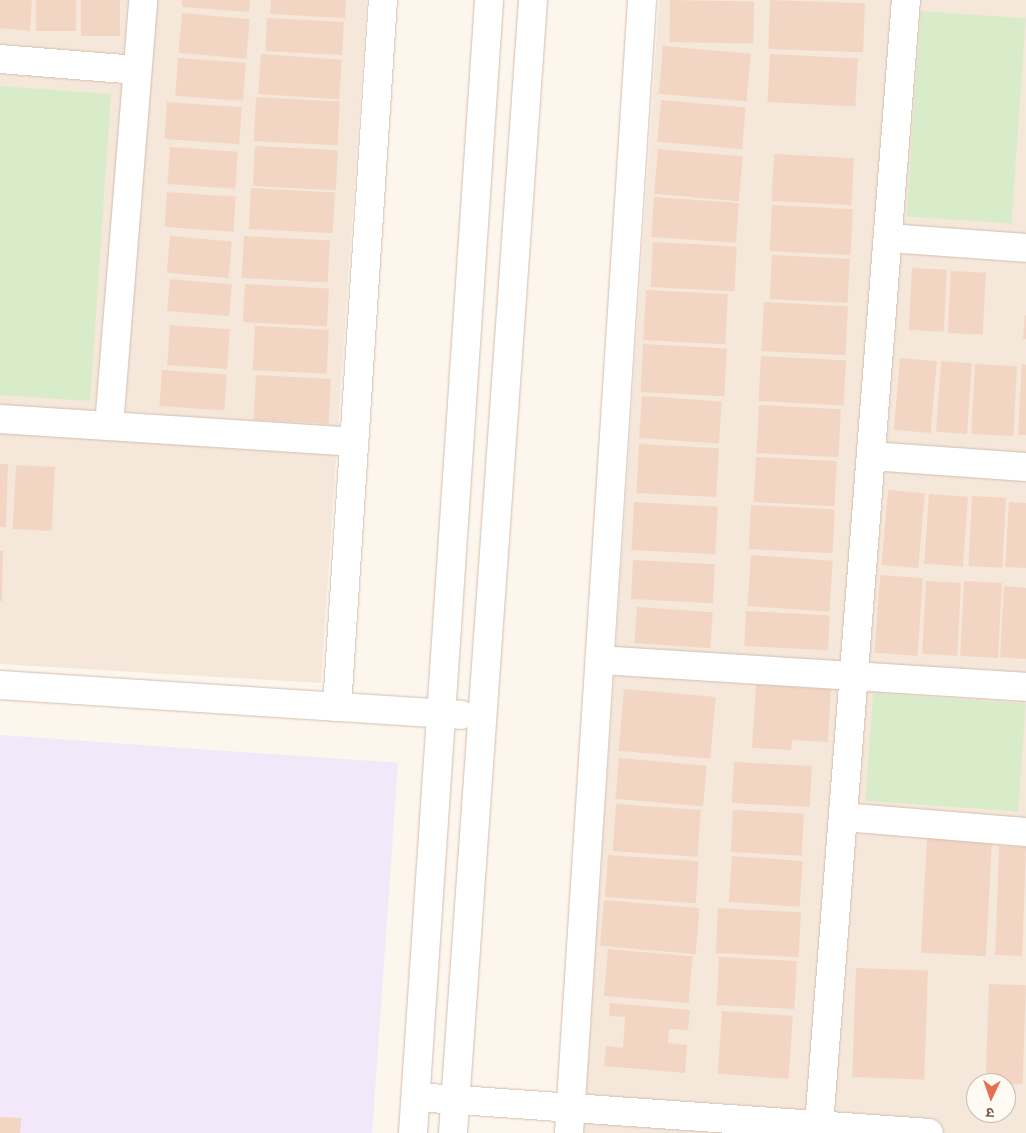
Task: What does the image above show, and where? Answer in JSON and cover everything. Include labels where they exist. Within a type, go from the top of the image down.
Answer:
[{"type":"street","points":[[109,426],[143,0]]},
{"type":"street","points":[[337,707],[383,0]]},
{"type":"street","points":[[413,1133],[489,0]]},
{"type":"street","points":[[453,1133],[480,716],[532,0]]},
{"type":"street","points":[[570,1120],[642,0]]},
{"type":"street","points":[[819,1125],[906,0]]},
{"type":"street","points":[[0,59],[137,70]]},
{"type":"street","points":[[888,238],[1026,248]]},
{"type":"street","points":[[0,419],[354,442]]},
{"type":"street","points":[[871,456],[1026,466]]},
{"type":"street","points":[[600,660],[1026,687]]},
{"type":"street","points":[[0,685],[480,716]]},
{"type":"street","points":[[843,817],[1026,832]]},
{"type":"street","points":[[416,1097],[455,1100],[570,1120],[819,1125],[929,1133]]},
{"type":"shaded area","points":[[0,0],[367,0],[321,683],[0,664]]},
{"type":"shaded area","points":[[659,0],[1026,0],[1026,1133],[583,1133]]},
{"type":"shaded area","points":[[0,735],[398,763],[372,1133],[0,1133]]},
{"type":"green space","points":[[921,11],[1026,18],[1011,224],[907,216]]},
{"type":"green space","points":[[0,86],[111,94],[90,401],[0,395]]},
{"type":"green space","points":[[873,693],[1026,704],[1018,811],[865,801]]},
{"type":"building","points":[[0,0],[32,0],[30,31],[0,28]]},
{"type":"building","points":[[36,0],[76,0],[76,31],[36,31]]},
{"type":"building","points":[[81,0],[120,0],[120,36],[81,36]]},
{"type":"building","points":[[182,0],[250,0],[249,12],[182,7]]},
{"type":"building","points":[[271,0],[346,0],[345,18],[270,14]]},
{"type":"building","points":[[670,0],[754,1],[753,43],[669,42]]},
{"type":"building","points":[[770,0],[865,3],[863,52],[768,49]]},
{"type":"building","points":[[182,13],[250,19],[246,59],[179,53]]},
{"type":"building","points":[[267,18],[344,22],[342,55],[265,51]]},
{"type":"building","points":[[663,46],[751,54],[746,101],[659,94]]},
{"type":"building","points":[[261,54],[342,60],[339,100],[258,94]]},
{"type":"building","points":[[770,54],[858,59],[855,107],[767,102]]},
{"type":"building","points":[[178,58],[246,63],[243,101],[175,96]]},
{"type":"building","points":[[256,97],[340,101],[338,145],[254,141]]},
{"type":"building","points":[[661,100],[746,107],[742,149],[657,142]]},
{"type":"building","points":[[167,102],[242,107],[239,144],[164,139]]},
{"type":"building","points":[[255,146],[338,150],[336,190],[253,186]]},
{"type":"building","points":[[170,147],[238,152],[235,189],[167,184]]},
{"type":"building","points":[[658,149],[743,156],[739,201],[654,194]]},
{"type":"building","points":[[774,154],[854,158],[851,205],[772,201]]},
{"type":"building","points":[[251,188],[335,192],[333,233],[249,229]]},
{"type":"building","points":[[167,192],[236,197],[233,232],[165,227]]},
{"type":"building","points":[[654,197],[739,203],[736,243],[651,237]]},
{"type":"building","points":[[772,205],[853,209],[850,255],[770,251]]},
{"type":"building","points":[[170,236],[232,241],[229,278],[167,273]]},
{"type":"building","points":[[244,236],[330,241],[328,282],[242,278]]},
{"type":"building","points":[[653,242],[737,246],[735,291],[651,287]]},
{"type":"building","points":[[772,255],[850,259],[848,303],[770,299]]},
{"type":"building","points":[[912,268],[947,270],[944,332],[909,330]]},
{"type":"building","points":[[951,271],[986,273],[983,335],[948,333]]},
{"type":"building","points":[[170,279],[232,284],[229,316],[167,311]]},
{"type":"building","points":[[245,284],[329,288],[327,326],[243,322]]},
{"type":"building","points":[[646,290],[728,294],[725,344],[643,340]]},
{"type":"building","points":[[764,302],[848,306],[845,355],[761,351]]},
{"type":"building","points":[[1025,315],[1026,339],[1023,339]]},
{"type":"building","points":[[170,325],[230,329],[227,369],[167,365]]},
{"type":"building","points":[[255,326],[329,330],[327,374],[253,370]]},
{"type":"building","points":[[643,344],[727,348],[724,396],[640,392]]},
{"type":"building","points":[[761,356],[846,360],[844,405],[759,401]]},
{"type":"building","points":[[900,358],[937,361],[931,433],[894,430]]},
{"type":"building","points":[[941,361],[972,363],[967,434],[936,432]]},
{"type":"building","points":[[975,364],[1017,366],[1013,436],[971,434]]},
{"type":"building","points":[[1022,364],[1026,365],[1026,435],[1018,435]]},
{"type":"building","points":[[162,370],[227,375],[224,410],[159,406]]},
{"type":"building","points":[[256,375],[331,379],[329,424],[254,420]]},
{"type":"building","points":[[642,396],[722,402],[719,443],[639,438]]},
{"type":"building","points":[[759,405],[841,409],[838,457],[756,453]]},
{"type":"building","points":[[639,444],[719,448],[716,497],[636,493]]},
{"type":"building","points":[[756,457],[837,461],[835,506],[754,502]]},
{"type":"building","points":[[0,464],[8,464],[6,527],[0,527]]},
{"type":"building","points":[[16,465],[55,467],[52,531],[13,529]]},
{"type":"building","points":[[888,490],[925,493],[918,568],[881,565]]},
{"type":"building","points":[[929,494],[968,497],[963,567],[924,564]]},
{"type":"building","points":[[972,496],[1006,498],[1002,568],[968,566]]},
{"type":"building","points":[[634,502],[718,506],[715,554],[631,550]]},
{"type":"building","points":[[1009,502],[1026,503],[1026,568],[1005,567]]},
{"type":"building","points":[[751,505],[835,509],[833,553],[749,549]]},
{"type":"building","points":[[0,551],[3,551],[2,601],[0,601]]},
{"type":"building","points":[[751,555],[833,561],[829,612],[747,606]]},
{"type":"building","points":[[633,560],[715,564],[713,603],[631,599]]},
{"type":"building","points":[[880,575],[923,578],[917,656],[875,653]]},
{"type":"building","points":[[926,581],[961,583],[957,656],[922,654]]},
{"type":"building","points":[[964,581],[1002,583],[998,658],[960,656]]},
{"type":"building","points":[[1004,586],[1026,588],[1026,659],[1000,657]]},
{"type":"building","points":[[637,607],[713,612],[710,648],[634,643]]},
{"type":"building","points":[[746,611],[830,615],[828,650],[744,646]]},
{"type":"building","points":[[756,685],[831,689],[828,742],[792,740],[791,750],[752,748]]},
{"type":"building","points":[[624,689],[716,697],[710,759],[619,751]]},
{"type":"building","points":[[619,758],[707,766],[703,807],[615,799]]},
{"type":"building","points":[[734,762],[812,766],[810,807],[732,803]]},
{"type":"building","points":[[616,804],[701,810],[698,857],[613,851]]},
{"type":"building","points":[[733,810],[804,814],[802,856],[731,852]]},
{"type":"building","points":[[927,838],[992,841],[986,956],[921,953]]},
{"type":"building","points":[[999,846],[1026,847],[1022,956],[995,955]]},
{"type":"building","points":[[608,855],[699,861],[696,903],[605,897]]},
{"type":"building","points":[[732,856],[803,861],[800,907],[729,902]]},
{"type":"building","points":[[604,900],[700,908],[696,954],[600,946]]},
{"type":"building","points":[[718,908],[801,912],[799,957],[716,953]]},
{"type":"building","points":[[608,949],[693,956],[689,1003],[604,996]]},
{"type":"building","points":[[719,957],[797,961],[794,1009],[716,1005]]},
{"type":"building","points":[[856,968],[928,971],[924,1079],[852,1077]]},
{"type":"building","points":[[989,984],[1026,985],[1023,1084],[1016,1084],[1016,1073],[986,1073]]},
{"type":"building","points":[[610,1003],[690,1010],[688,1030],[669,1029],[668,1043],[687,1045],[685,1073],[604,1066],[606,1046],[623,1048],[625,1017],[609,1016]]},
{"type":"building","points":[[722,1011],[793,1016],[788,1079],[718,1074]]},
{"type":"building","points":[[0,1117],[21,1118],[20,1133],[0,1133]]}]
